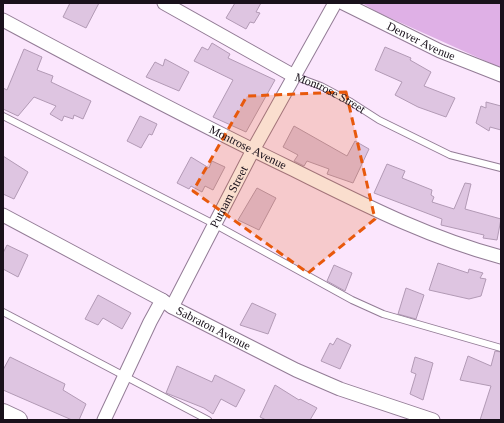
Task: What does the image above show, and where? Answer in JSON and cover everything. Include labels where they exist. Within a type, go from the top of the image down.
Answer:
[{"type":"street","name":"Montrose Street","points":[[164,3],[294,76]]},
{"type":"street","name":"Putnam Street","points":[[104,420],[126,377],[150,322],[167,304],[214,224],[253,150],[335,3]]},
{"type":"street","name":"Denver Avenue","points":[[343,3],[440,51],[501,75]]},
{"type":"street","name":"Montrose Avenue","points":[[3,20],[253,150],[394,219],[444,239],[501,257]]},
{"type":"street","name":"Sabraton Avenue","points":[[3,215],[167,304],[296,370],[340,389],[433,420]]},
{"type":"street","points":[[3,413],[18,420]]},
{"type":"lane","name":"Montrose Street","points":[[294,76],[321,86],[351,102],[379,120],[450,155],[501,168]]},
{"type":"lane","points":[[3,116],[214,224],[352,300],[383,314],[501,348]]},
{"type":"lane","points":[[3,312],[208,420]]},
{"type":"highlighted area","points":[[346,92],[375,219],[308,273],[193,191],[247,96]]},
{"type":"shaded area","points":[[362,3],[501,3],[501,68],[377,12]]},
{"type":"building","points":[[70,3],[99,3],[86,28],[63,17]]},
{"type":"building","points":[[235,3],[261,3],[256,12],[260,13],[254,23],[250,22],[246,29],[226,18]]},
{"type":"building","points":[[212,43],[230,54],[228,58],[275,80],[246,132],[213,117],[233,80],[194,61],[202,47],[208,50]]},
{"type":"building","points":[[385,47],[411,58],[410,60],[431,72],[424,86],[455,98],[446,117],[418,107],[395,95],[402,82],[375,70]]},
{"type":"building","points":[[24,49],[42,57],[37,70],[53,76],[51,82],[91,101],[83,119],[74,115],[73,119],[64,116],[62,121],[50,114],[56,106],[34,97],[18,116],[3,109],[3,88],[7,90]]},
{"type":"building","points":[[165,59],[189,72],[179,91],[146,77],[155,62],[163,66]]},
{"type":"building","points":[[486,102],[501,106],[501,130],[490,127],[489,131],[476,123],[481,106],[486,108]]},
{"type":"building","points":[[140,116],[157,124],[152,135],[149,134],[141,148],[127,141]]},
{"type":"building","points":[[294,126],[347,156],[355,141],[369,149],[353,183],[327,174],[329,169],[307,161],[304,166],[294,161],[298,155],[283,147]]},
{"type":"building","points":[[3,156],[28,172],[14,199],[3,194]]},
{"type":"building","points":[[191,157],[209,168],[212,161],[225,167],[213,190],[205,186],[202,192],[191,186],[189,189],[177,183]]},
{"type":"building","points":[[387,164],[405,171],[402,178],[432,190],[431,195],[434,197],[432,202],[454,209],[465,183],[471,184],[465,209],[501,219],[497,240],[483,238],[484,235],[441,225],[442,219],[374,193]]},
{"type":"building","points":[[257,188],[276,198],[259,230],[238,220]]},
{"type":"building","points":[[7,245],[28,255],[18,277],[3,269],[3,253]]},
{"type":"building","points":[[438,263],[468,273],[469,269],[483,273],[480,278],[486,279],[481,296],[469,299],[429,290]]},
{"type":"building","points":[[334,265],[352,273],[345,291],[327,281]]},
{"type":"building","points":[[406,288],[424,295],[416,319],[398,314]]},
{"type":"building","points":[[98,295],[131,313],[122,329],[103,318],[98,325],[85,319]]},
{"type":"building","points":[[252,303],[276,314],[268,334],[240,325]]},
{"type":"building","points":[[337,338],[351,345],[340,369],[321,361],[330,343],[333,345]]},
{"type":"building","points":[[495,351],[501,352],[501,420],[480,420],[491,386],[460,380],[468,356],[491,366]]},
{"type":"building","points":[[10,357],[65,384],[63,390],[86,404],[79,420],[72,420],[3,390],[3,370]]},
{"type":"building","points":[[415,357],[433,363],[423,400],[410,394],[416,374],[411,372]]},
{"type":"building","points":[[177,366],[212,382],[215,375],[245,390],[236,407],[221,399],[213,414],[204,408],[166,393]]},
{"type":"building","points":[[275,385],[299,400],[300,399],[317,408],[310,420],[266,420],[260,417]]}]
